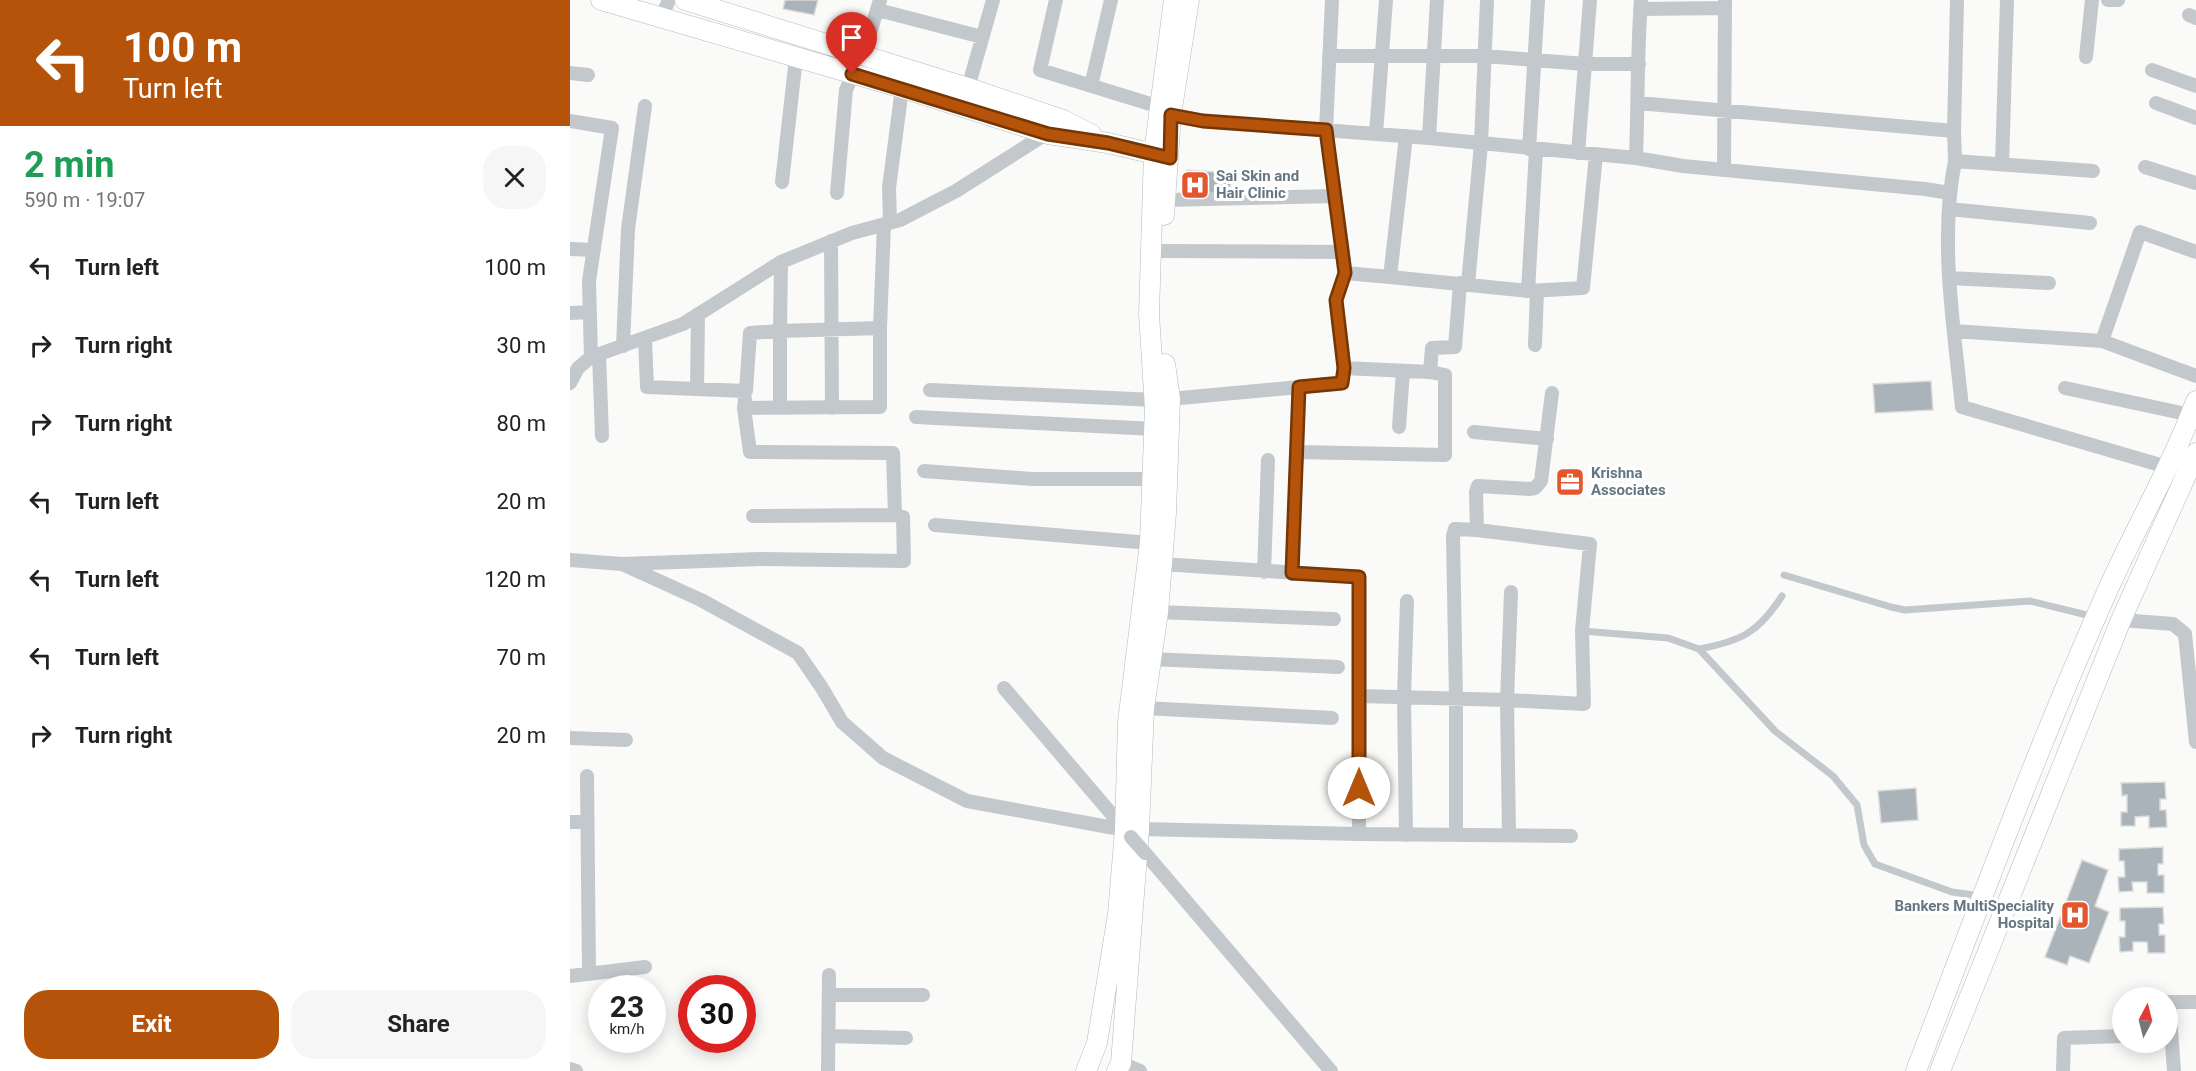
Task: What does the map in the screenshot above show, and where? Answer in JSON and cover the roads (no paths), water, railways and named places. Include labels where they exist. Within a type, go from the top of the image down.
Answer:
[{"type":"street","points":[[601,0],[665,9],[796,58],[902,88],[1048,134],[1108,143],[1162,155]]},
{"type":"street","points":[[685,0],[1063,120],[1108,143]]},
{"type":"street","points":[[968,88],[993,0]]},
{"type":"street","points":[[1056,0],[1040,69],[1165,111],[1203,121],[1429,138],[1636,158],[1724,170],[1950,193]]},
{"type":"street","points":[[1091,86],[1111,0]]},
{"type":"street","points":[[1086,1071],[1097,1043],[1132,832],[1128,722],[1150,543],[1155,429],[1163,399],[1149,314],[1174,0]]},
{"type":"street","points":[[1165,111],[1189,0]]},
{"type":"street","points":[[930,390],[1163,399],[1342,383],[1344,368],[1336,300],[1345,273],[1326,130],[1332,0]]},
{"type":"street","points":[[1376,134],[1386,0]]},
{"type":"street","points":[[1429,138],[1437,0]]},
{"type":"street","points":[[1430,372],[1432,348],[1455,347],[1481,144],[1487,0]]},
{"type":"street","points":[[1535,345],[1532,291],[1533,149],[1538,0]]},
{"type":"street","points":[[1578,153],[1590,0]]},
{"type":"street","points":[[1957,0],[1953,131],[1955,160],[1949,209],[1949,278],[1962,407],[2167,467]]},
{"type":"street","points":[[2002,164],[2007,0]]},
{"type":"street","points":[[2086,57],[2092,0]]},
{"type":"street","points":[[2108,0],[2118,0]]},
{"type":"street","points":[[1636,158],[1640,4],[1725,4],[1724,170]]},
{"type":"street","points":[[863,56],[879,5],[982,38]]},
{"type":"street","points":[[1329,57],[1434,54],[1585,64],[1639,64]]},
{"type":"street","points":[[782,182],[796,58]]},
{"type":"street","points":[[2152,70],[2196,86]]},
{"type":"street","points":[[570,73],[588,75]]},
{"type":"street","points":[[837,193],[846,90],[852,74]]},
{"type":"street","points":[[744,408],[880,407],[880,328],[889,188],[902,88]]},
{"type":"street","points":[[2156,102],[2196,118]]},
{"type":"street","points":[[1638,103],[1953,131]]},
{"type":"street","points":[[623,346],[628,229],[645,106]]},
{"type":"street","points":[[570,383],[578,368],[595,355],[683,324],[781,262],[852,233],[900,220],[956,191],[1048,134],[1063,120]]},
{"type":"street","points":[[570,121],[612,128],[589,281],[602,436]]},
{"type":"street","points":[[1390,277],[1406,136]]},
{"type":"street","points":[[1140,1071],[1119,1067],[1132,832],[1144,708],[1158,612],[1166,513],[1160,322],[1161,251],[1165,200],[1162,155]]},
{"type":"street","points":[[1345,273],[1532,291],[1583,288],[1596,155]]},
{"type":"street","points":[[1955,160],[2093,171]]},
{"type":"street","points":[[2145,167],[2196,183]]},
{"type":"street","points":[[1165,200],[1335,196]]},
{"type":"street","points":[[1949,209],[2090,223]]},
{"type":"street","points":[[2102,341],[2140,232],[2196,252]]},
{"type":"street","points":[[831,242],[832,408]]},
{"type":"street","points":[[570,249],[594,250]]},
{"type":"street","points":[[1161,251],[1343,252]]},
{"type":"street","points":[[780,408],[781,262]]},
{"type":"street","points":[[1949,278],[2049,283]]},
{"type":"street","points":[[570,313],[590,312]]},
{"type":"street","points":[[697,389],[698,314]]},
{"type":"street","points":[[880,328],[750,333],[744,408],[750,452],[893,453],[896,515]]},
{"type":"street","points":[[1954,332],[2102,341],[2196,376]]},
{"type":"street","points":[[645,338],[647,387],[746,391]]},
{"type":"street","points":[[1296,452],[1445,455],[1445,375],[1402,370],[1344,368]]},
{"type":"street","points":[[1399,427],[1402,370]]},
{"type":"street","points":[[1292,573],[1299,387]]},
{"type":"street","points":[[1916,1071],[1983,896],[2096,617],[2193,408],[2065,388]]},
{"type":"street","points":[[1477,530],[1476,492],[1478,486],[1535,488],[1539,485],[1543,477],[1552,393]]},
{"type":"street","points":[[916,417],[1155,429]]},
{"type":"street","points":[[1474,432],[1547,439]]},
{"type":"street","points":[[1940,1071],[2121,620],[2196,453]]},
{"type":"street","points":[[1264,572],[1268,460]]},
{"type":"street","points":[[924,471],[1032,479],[1152,479]]},
{"type":"street","points":[[570,560],[622,564],[760,560],[904,561],[903,517],[896,515],[753,516]]},
{"type":"street","points":[[935,525],[1150,543]]},
{"type":"street","points":[[1360,696],[1404,698],[1456,699],[1507,700],[1584,704],[1582,631],[1590,544],[1460,528],[1453,532],[1456,699],[1456,835]]},
{"type":"street","points":[[622,564],[701,600],[798,653],[842,722],[883,758],[968,801],[1132,832],[1571,836]]},
{"type":"street","points":[[1162,564],[1359,577],[1359,834]]},
{"type":"street","points":[[1509,835],[1507,700],[1511,592]]},
{"type":"street","points":[[1406,835],[1404,698],[1407,601]]},
{"type":"street","points":[[1158,612],[1334,619]]},
{"type":"street","points":[[2121,620],[2173,624],[2191,634],[2196,742]]},
{"type":"street","points":[[1150,658],[1338,667]]},
{"type":"street","points":[[1004,688],[1132,832],[1145,853],[1331,1071]]},
{"type":"street","points":[[1144,708],[1332,718]]},
{"type":"street","points":[[570,738],[626,740]]},
{"type":"street","points":[[587,776],[589,974]]},
{"type":"street","points":[[570,822],[587,822]]},
{"type":"street","points":[[570,976],[645,967]]},
{"type":"street","points":[[828,1071],[829,975]]},
{"type":"street","points":[[829,995],[923,995]]},
{"type":"street","points":[[2174,1071],[2169,1002],[2196,1002]]},
{"type":"street","points":[[828,1036],[906,1038]]},
{"type":"street","points":[[2063,1071],[2064,1038],[2112,1036]]},
{"type":"street","points":[[570,1069],[576,1071]]},
{"type":"lane","points":[[1784,575],[1905,610],[2030,602],[2096,617]]},
{"type":"lane","points":[[1699,649],[1725,644],[1748,634],[1768,618],[1782,596]]},
{"type":"lane","points":[[1582,631],[1668,638],[1699,649],[1775,731],[1833,776],[1845,790],[1857,805],[1864,845],[1875,864],[1952,892],[1983,896]]},
{"type":"place","name":"Sai Skin and Hair Clinic","points":[[1195,185]]},
{"type":"place","name":"Krishna Associates","points":[[1570,482]]},
{"type":"place","name":"Bankers MultiSpeciality Hospital","points":[[2075,915]]}]
